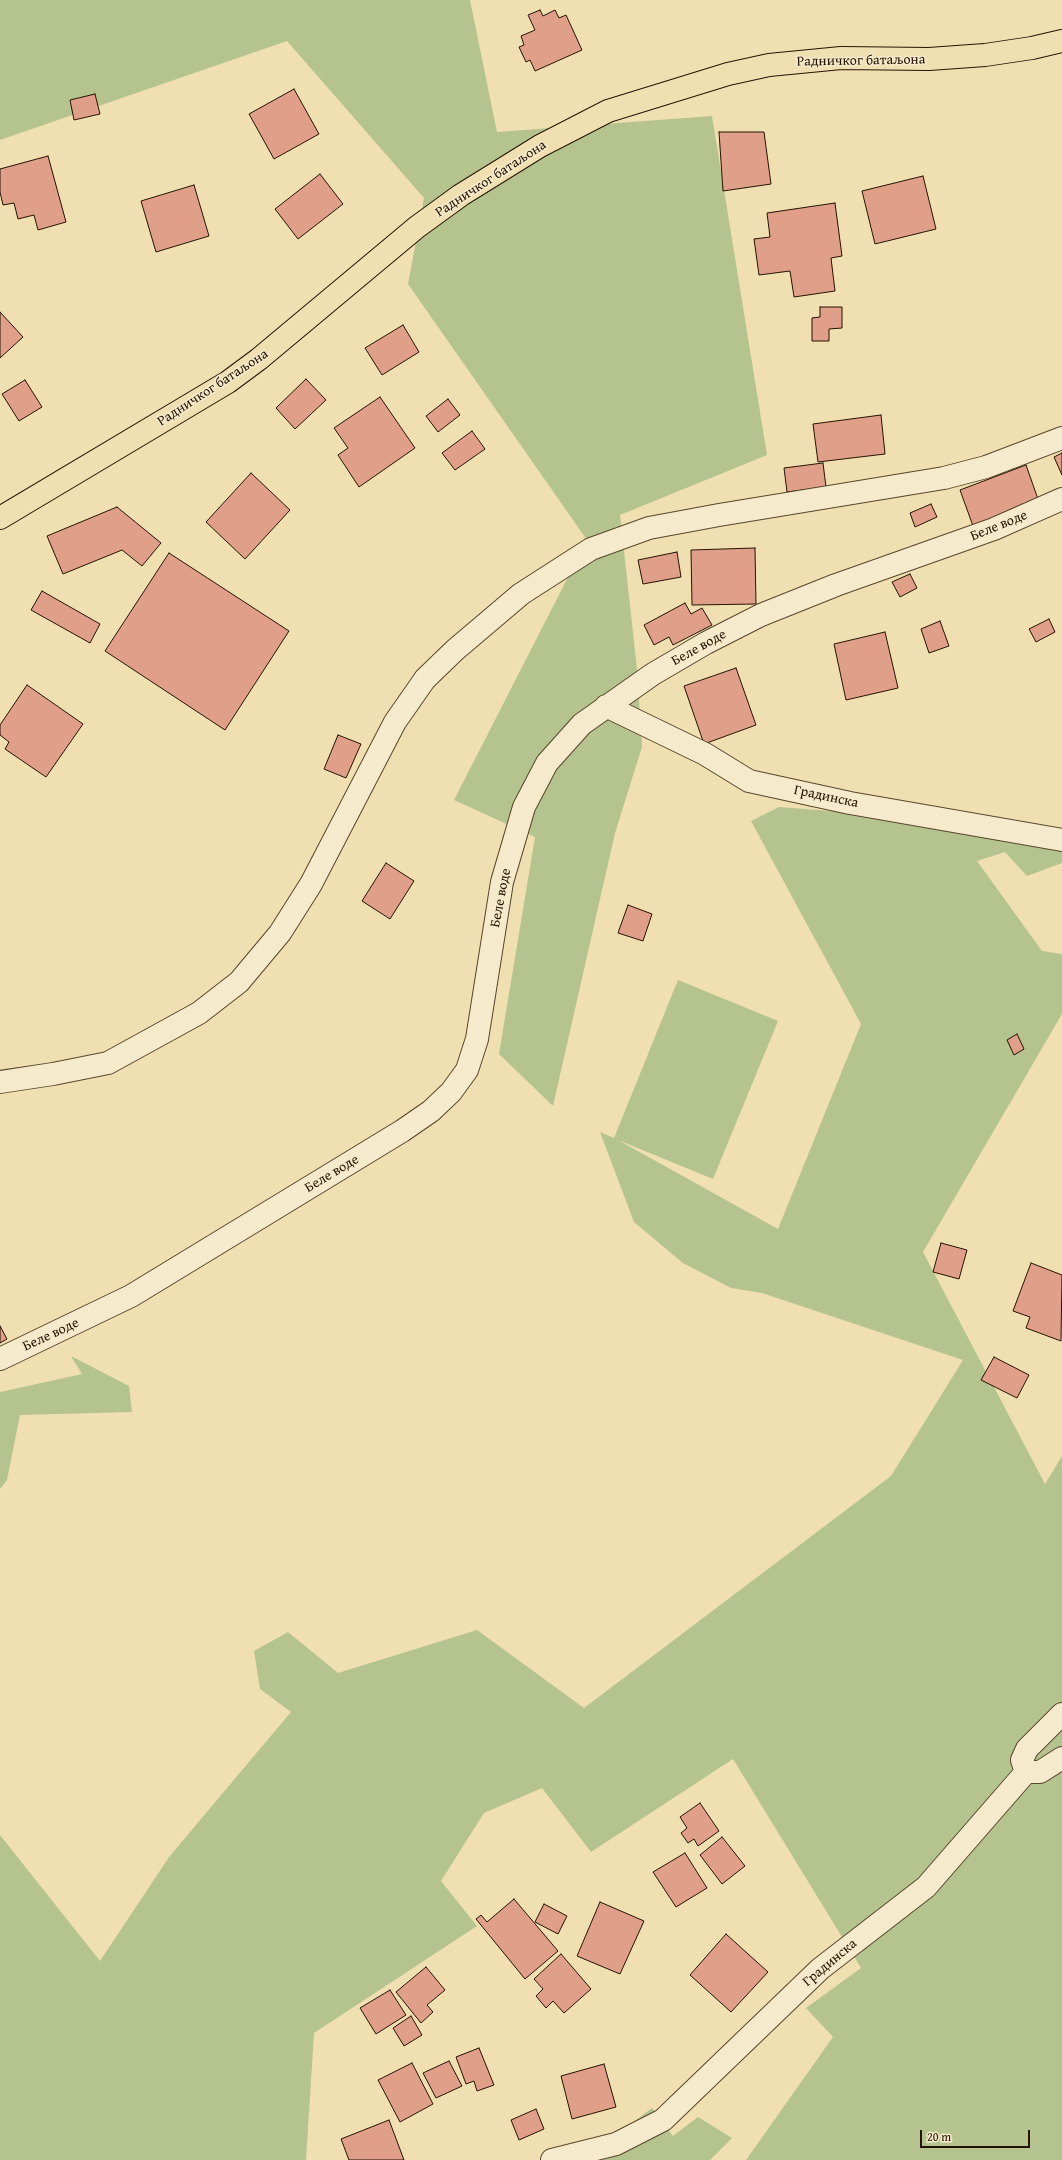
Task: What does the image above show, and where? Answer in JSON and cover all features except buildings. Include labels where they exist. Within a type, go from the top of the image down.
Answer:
[{"type":"main road","name":"Радничког батаљона","points":[[0,518],[103,458],[228,382],[259,359],[417,227],[461,195],[540,146],[608,111],[728,74],[769,65],[841,58],[929,59],[985,55],[1032,48],[1062,41]]},
{"type":"street","points":[[0,1082],[53,1074],[108,1063],[199,1013],[239,982],[280,933],[311,884],[395,722],[425,679],[455,650],[521,594],[590,549],[649,528],[719,514],[944,478],[986,467],[1062,438]]},
{"type":"street","name":"Беле воде","points":[[0,1359],[131,1296],[402,1131],[430,1111],[451,1092],[467,1070],[477,1039],[502,882],[524,807],[547,763],[582,724],[653,674],[761,615],[836,585],[994,529],[1062,499]]},
{"type":"street","name":"Градинска","points":[[606,706],[705,754],[749,782],[850,803],[1062,840]]},
{"type":"street","points":[[1062,1714],[1027,1749],[1022,1760],[1026,1772],[1040,1772],[1062,1758]]},
{"type":"street","name":"Градинска","points":[[552,2160],[616,2144],[663,2120],[820,1969],[926,1887],[1026,1772]]},
{"type":"green space","points":[[0,0],[470,0],[497,132],[712,116],[767,455],[620,515],[637,669],[642,747],[615,833],[553,1106],[499,1054],[535,837],[454,800],[587,540],[408,284],[424,198],[287,41],[0,140]]},
{"type":"green space","points":[[779,807],[1047,828],[1062,852],[1062,863],[1027,876],[1005,852],[977,861],[1042,951],[1062,954],[1062,1014],[923,1252],[1045,1484],[1062,1456],[1062,2160],[746,2160],[833,2037],[806,2008],[861,1968],[733,1759],[591,1852],[542,1788],[484,1813],[441,1881],[477,1926],[314,2033],[306,2160],[0,2160],[0,1835],[100,1961],[169,1857],[291,1712],[260,1689],[254,1651],[288,1632],[338,1673],[477,1630],[584,1708],[891,1476],[963,1360],[762,1293],[731,1288],[683,1263],[634,1222],[600,1132],[614,1138],[678,980],[778,1021],[713,1179],[618,1140],[778,1229],[861,1024],[751,821]]},
{"type":"green space","points":[[71,1356],[129,1386],[132,1412],[20,1415],[7,1480],[0,1489],[0,1392],[82,1374]]},
{"type":"green space","points":[[652,2108],[673,2136],[698,2117],[732,2138],[710,2160],[583,2160]]}]
